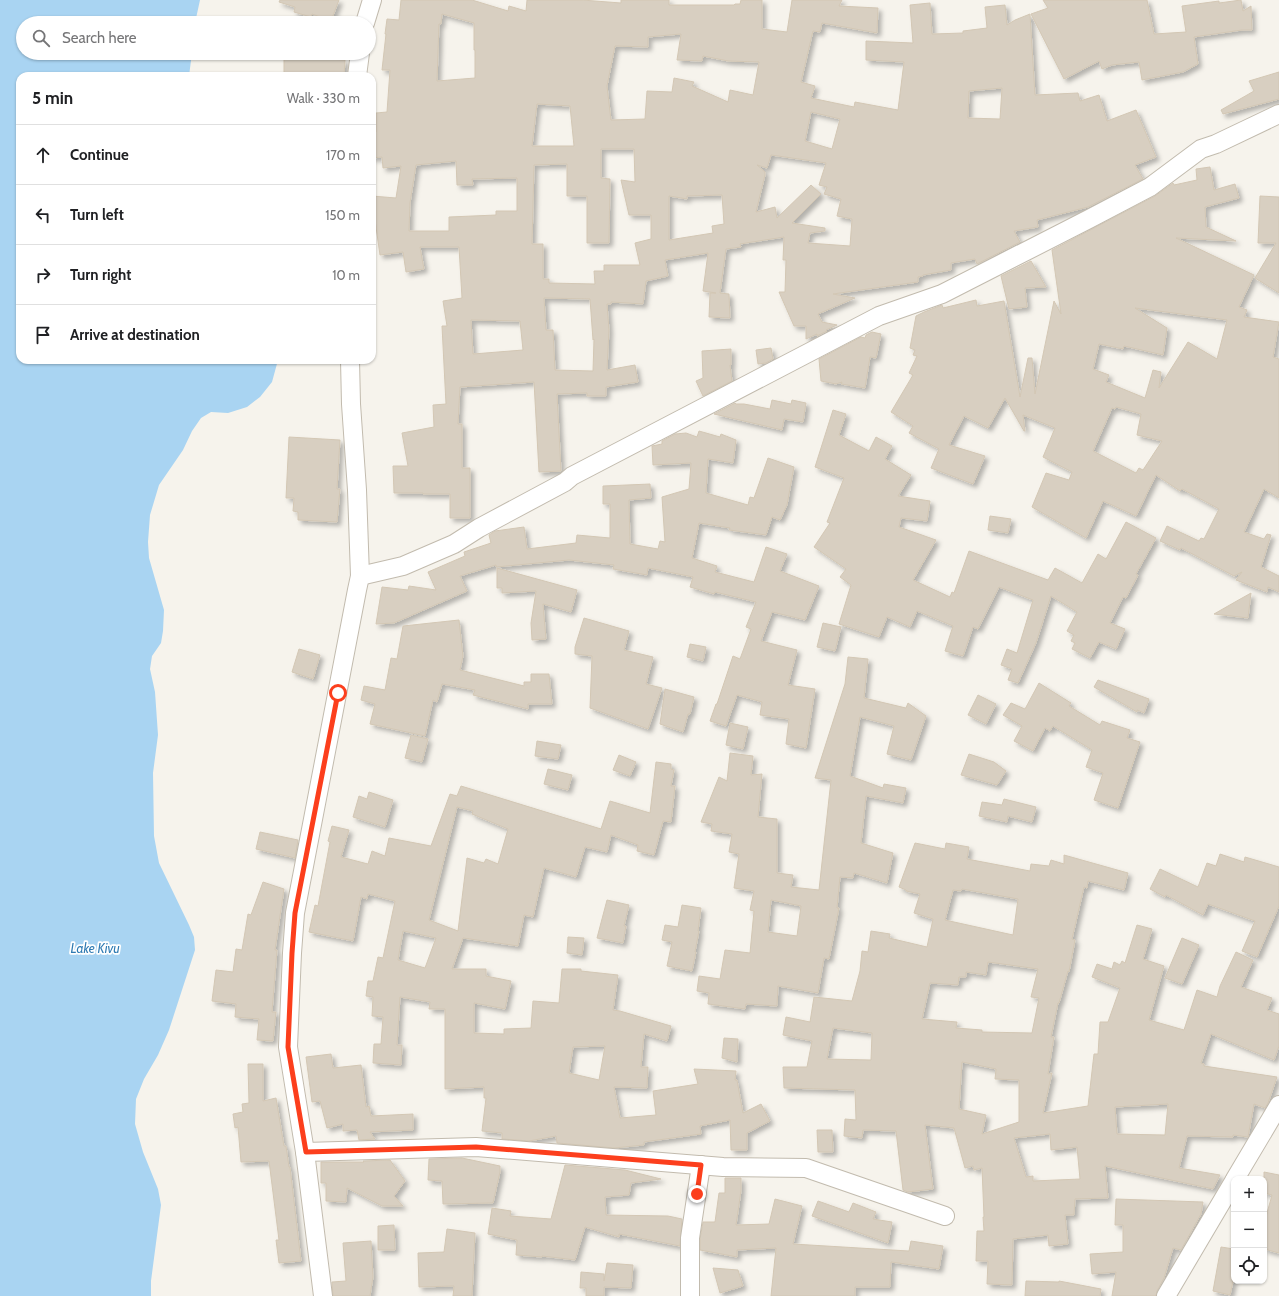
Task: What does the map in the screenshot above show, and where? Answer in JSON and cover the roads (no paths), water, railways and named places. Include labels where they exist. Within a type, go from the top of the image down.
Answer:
[{"type":"street","points":[[367,16],[372,0]]},
{"type":"street","points":[[358,72],[359,60]]},
{"type":"street","points":[[360,576],[403,566],[454,544],[479,528],[565,482],[572,476],[879,316],[942,294],[1150,188],[1201,149],[1216,144],[1279,114]]},
{"type":"street","points":[[323,1296],[306,1152],[288,1047],[295,913],[360,576],[357,490],[350,404],[350,364]]},
{"type":"street","points":[[1237,1176],[1279,1105]]},
{"type":"street","points":[[306,1152],[476,1147],[723,1167],[806,1168],[945,1216]]},
{"type":"street","points":[[690,1296],[690,1238],[701,1165]]},
{"type":"street","points":[[1166,1296],[1231,1187]]},
{"type":"water","name":"Lake Kivu","points":[[0,0],[200,0],[197,16],[16,16],[16,60],[191,60],[190,72],[16,72],[16,364],[277,364],[272,382],[260,397],[247,407],[228,413],[211,412],[201,418],[192,431],[183,450],[159,485],[150,515],[148,542],[149,558],[164,610],[161,643],[152,656],[150,669],[155,692],[158,735],[153,773],[154,836],[159,863],[194,937],[195,950],[169,1030],[158,1055],[144,1079],[136,1099],[135,1124],[143,1152],[158,1189],[161,1205],[151,1281],[151,1296],[0,1296]]}]
